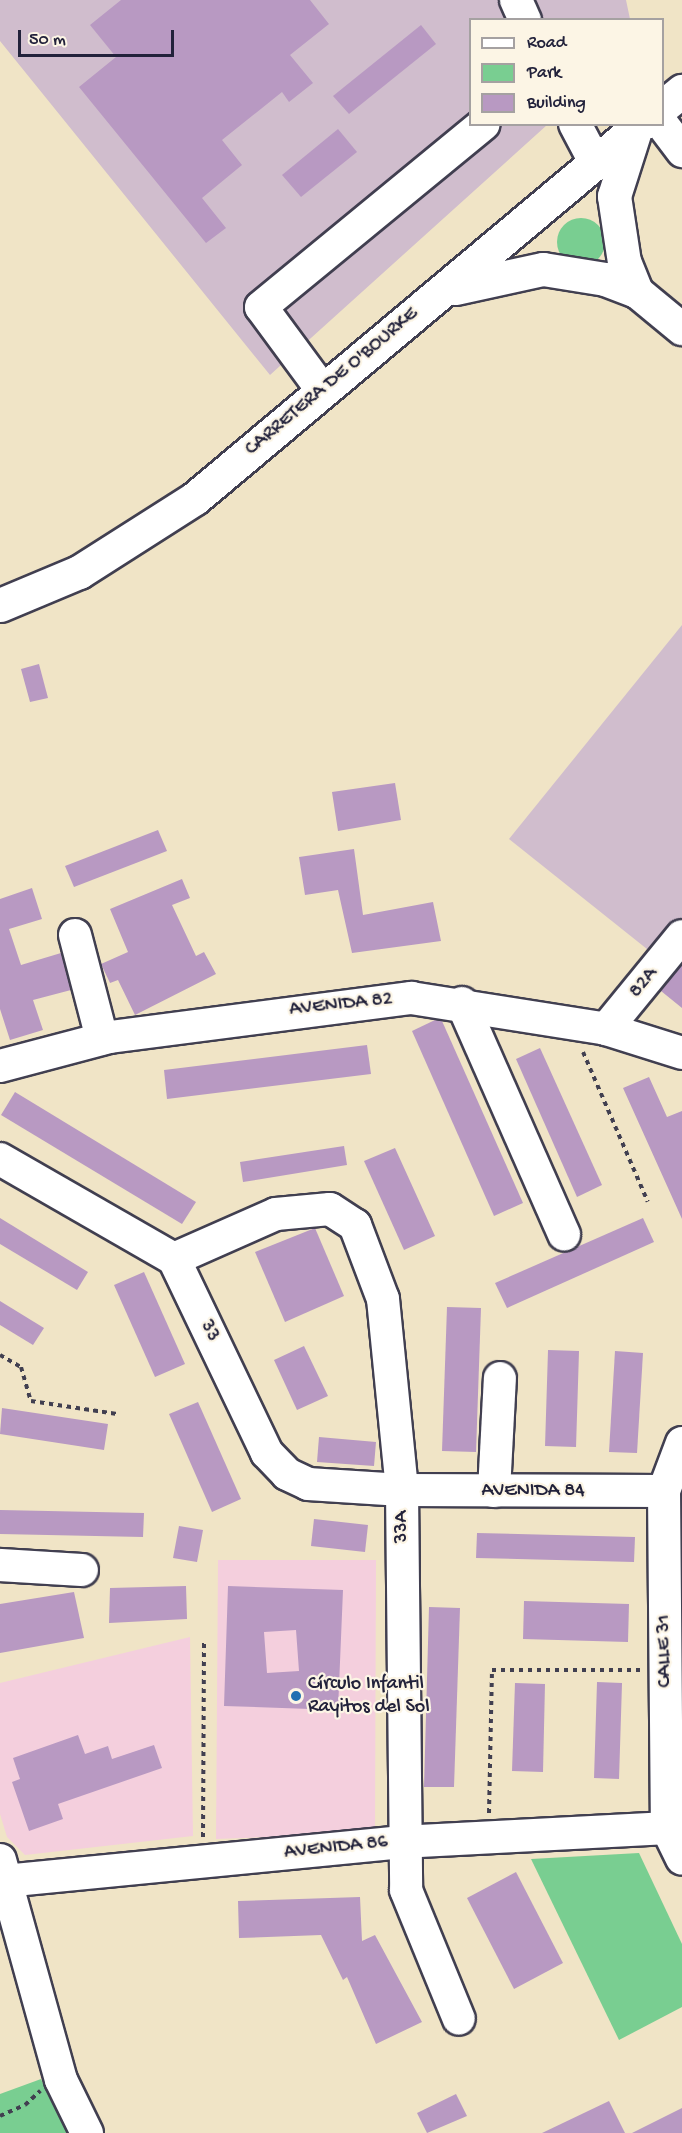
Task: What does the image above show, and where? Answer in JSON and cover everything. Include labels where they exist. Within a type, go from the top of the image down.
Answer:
[{"type":"main road","points":[[664,106],[682,91]]},
{"type":"main road","points":[[636,291],[615,218],[614,196],[646,126]]},
{"type":"main road","name":"CARRETERA DE O'BOURKE","points":[[0,605],[79,572],[195,498],[436,295],[544,208],[595,162],[646,126]]},
{"type":"main road","points":[[543,269],[532,233],[544,208],[586,200],[615,218]]},
{"type":"main road","points":[[436,295],[491,276],[543,269],[605,279],[636,291]]},
{"type":"street","points":[[516,0],[524,18]]},
{"type":"street","points":[[323,391],[261,307],[482,126]]},
{"type":"street","points":[[576,126],[595,162]]},
{"type":"street","points":[[646,126],[682,151]]},
{"type":"street","points":[[636,291],[682,329]]},
{"type":"street","points":[[75,935],[102,1039]]},
{"type":"street","name":"82A","points":[[606,1029],[682,936]]},
{"type":"street","name":"AVENIDA 82","points":[[0,1066],[102,1039],[346,1002],[411,998],[462,1003],[606,1029],[682,1053]]},
{"type":"street","points":[[462,1003],[564,1234]]},
{"type":"street","points":[[0,1159],[174,1259]]},
{"type":"street","name":"33A","points":[[174,1259],[276,1214],[310,1208],[330,1209],[355,1225],[389,1326],[402,1490],[402,1842],[414,1919],[459,2019]]},
{"type":"street","name":"33","points":[[174,1259],[267,1453],[287,1474],[308,1484],[402,1490]]},
{"type":"street","points":[[495,1491],[500,1378]]},
{"type":"street","name":"CALLE 31","points":[[682,1443],[664,1491],[670,1653],[667,1828],[682,1859]]},
{"type":"street","name":"AVENIDA 84","points":[[402,1490],[664,1491]]},
{"type":"street","points":[[0,1564],[82,1570]]},
{"type":"street","name":"AVENIDA 86","points":[[3,1870],[202,1862],[402,1842],[667,1828]]},
{"type":"street","points":[[3,1870],[62,2080],[87,2133]]},
{"type":"path","points":[[570,1022],[648,1202]]},
{"type":"path","points":[[0,1355],[21,1367],[31,1401],[117,1414]]},
{"type":"path","points":[[202,1862],[204,1643]]},
{"type":"path","points":[[488,1838],[492,1670],[670,1653]]},
{"type":"path","points":[[0,2116],[62,2080]]},
{"type":"shaded area","points":[[0,0],[626,0],[630,18],[469,18],[469,126],[546,126],[270,375],[0,41]]},
{"type":"shaded area","points":[[682,625],[682,927],[657,957],[509,839]]},
{"type":"shaded area","name":"Círculo Infantil Rayitos del Sol","points":[[218,1560],[376,1560],[375,1833],[216,1839]]},
{"type":"shaded area","points":[[190,1637],[193,1836],[25,1855],[7,1837],[0,1814],[0,1683]]},
{"type":"green space","points":[[576,218],[586,218],[598,225],[605,237],[605,247],[598,259],[586,266],[576,266],[561,255],[557,247],[557,237],[568,222]]},
{"type":"green space","points":[[639,1853],[682,1944],[682,2007],[619,2040],[531,1859]]},
{"type":"green space","points":[[41,2079],[67,2133],[0,2133],[0,2094]]},
{"type":"building","points":[[121,0],[310,0],[329,24],[290,55],[313,83],[289,102],[282,92],[222,140],[242,165],[202,198],[226,228],[206,243],[79,87],[116,57],[90,25]]},
{"type":"building","points":[[421,25],[436,44],[349,114],[333,96]]},
{"type":"building","points":[[338,129],[357,152],[301,197],[282,175]]},
{"type":"building","points":[[39,664],[48,698],[30,702],[21,669]]},
{"type":"building","points":[[395,783],[401,820],[338,831],[332,792]]},
{"type":"building","points":[[158,830],[167,851],[74,887],[65,866]]},
{"type":"building","points":[[354,849],[363,915],[433,902],[441,941],[352,953],[338,890],[305,895],[299,857]]},
{"type":"building","points":[[182,879],[190,898],[172,905],[196,956],[204,952],[216,974],[135,1015],[118,980],[110,983],[101,964],[128,952],[110,909]]},
{"type":"building","points":[[32,888],[42,919],[9,929],[21,965],[61,953],[71,990],[33,1000],[43,1030],[10,1040],[0,1009],[0,899]]},
{"type":"building","points":[[682,964],[682,1008],[661,991]]},
{"type":"building","points":[[435,1020],[442,1021],[523,1203],[494,1216],[412,1031]]},
{"type":"building","points":[[367,1045],[371,1074],[167,1099],[164,1070]]},
{"type":"building","points":[[540,1048],[602,1185],[577,1197],[516,1059]]},
{"type":"building","points":[[649,1077],[667,1117],[682,1111],[682,1219],[623,1088]]},
{"type":"building","points":[[15,1092],[196,1202],[182,1224],[1,1115]]},
{"type":"building","points":[[344,1146],[347,1165],[243,1182],[240,1162]]},
{"type":"building","points":[[395,1148],[435,1236],[404,1250],[364,1161]]},
{"type":"building","points":[[0,1218],[88,1272],[77,1290],[0,1244]]},
{"type":"building","points":[[643,1218],[654,1242],[507,1308],[495,1283]]},
{"type":"building","points":[[315,1228],[344,1296],[285,1322],[255,1252]]},
{"type":"building","points":[[144,1272],[185,1364],[155,1377],[114,1285]]},
{"type":"building","points":[[0,1301],[44,1328],[33,1345],[0,1325]]},
{"type":"building","points":[[447,1307],[481,1308],[476,1452],[442,1451]]},
{"type":"building","points":[[304,1346],[328,1396],[297,1410],[274,1360]]},
{"type":"building","points":[[548,1350],[579,1351],[576,1447],[545,1446]]},
{"type":"building","points":[[615,1351],[643,1353],[637,1453],[609,1452]]},
{"type":"building","points":[[198,1402],[241,1499],[212,1512],[169,1414]]},
{"type":"building","points":[[2,1408],[108,1424],[104,1450],[0,1434]]},
{"type":"building","points":[[319,1437],[376,1442],[374,1466],[317,1462]]},
{"type":"building","points":[[0,1510],[144,1513],[143,1537],[0,1534]]},
{"type":"building","points":[[314,1519],[368,1525],[365,1552],[311,1546]]},
{"type":"building","points":[[179,1526],[203,1530],[197,1562],[173,1558]]},
{"type":"building","points":[[477,1533],[635,1537],[634,1562],[476,1558]]},
{"type":"building","points":[[186,1586],[187,1619],[109,1623],[110,1588]]},
{"type":"building","points":[[228,1586],[343,1590],[338,1710],[224,1706]],"holes":[[[296,1630],[299,1671],[267,1673],[264,1632]]]},
{"type":"building","points":[[74,1592],[84,1638],[0,1653],[0,1604]]},
{"type":"building","points":[[524,1601],[629,1604],[628,1642],[523,1639]]},
{"type":"building","points":[[429,1607],[460,1608],[454,1787],[424,1787]]},
{"type":"building","points":[[597,1682],[622,1683],[619,1779],[594,1778]]},
{"type":"building","points":[[515,1683],[545,1684],[543,1772],[512,1771]]},
{"type":"building","points":[[78,1735],[85,1754],[108,1746],[112,1759],[154,1745],[162,1768],[58,1804],[63,1819],[29,1831],[12,1782],[20,1779],[13,1758]]},
{"type":"building","points":[[516,1872],[563,1963],[514,1989],[467,1898]]},
{"type":"building","points":[[360,1897],[362,1941],[375,1935],[422,2022],[376,2044],[347,1977],[343,1980],[321,1935],[239,1938],[238,1901]]},
{"type":"building","points":[[456,2094],[467,2116],[427,2133],[417,2113]]},
{"type":"building","points":[[609,2101],[625,2133],[542,2133]]},
{"type":"building","points":[[682,2108],[682,2133],[632,2133]]},
{"type":"place","name":"Círculo Infantil Rayitos del Sol","points":[[296,1696]]}]
